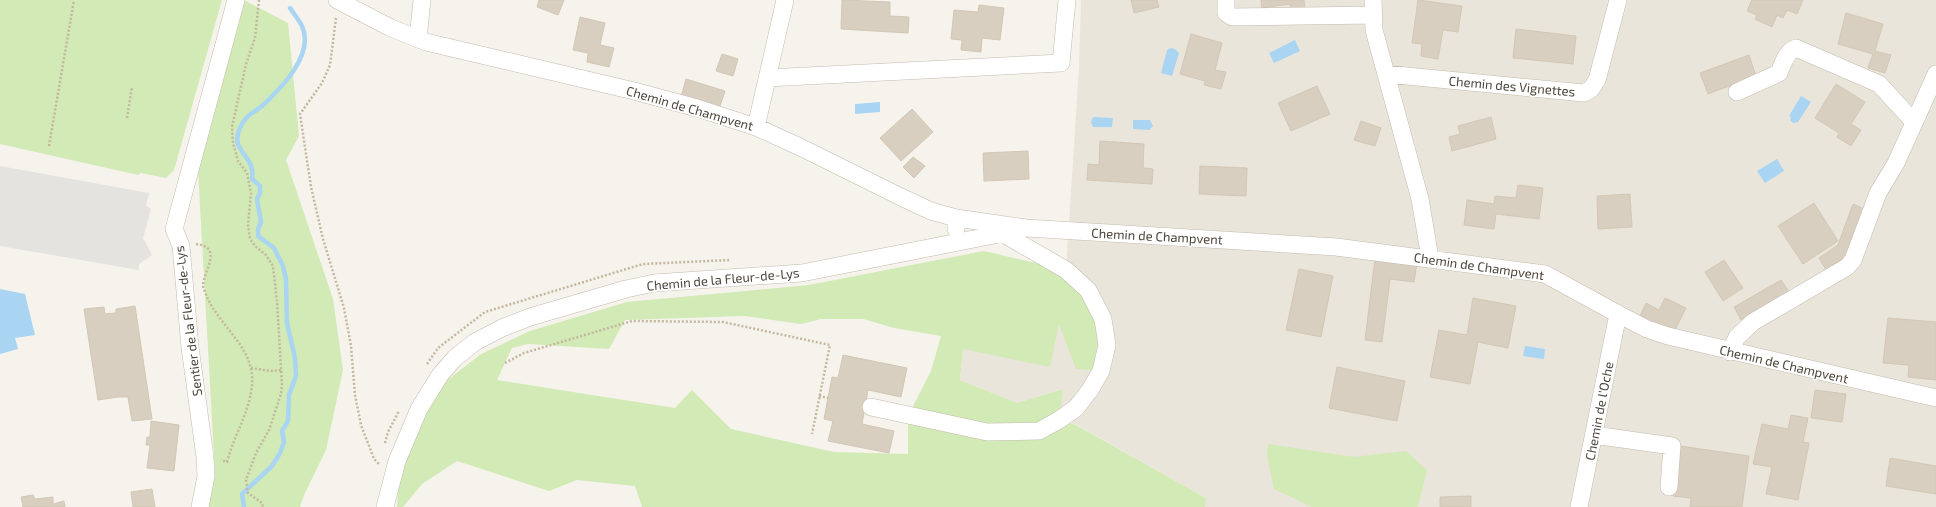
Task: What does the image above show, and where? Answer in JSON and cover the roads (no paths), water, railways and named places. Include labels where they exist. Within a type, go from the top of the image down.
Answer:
[{"type":"street","name":"Sentier de la Fleur-de-Lys","points":[[200,507],[206,476],[205,453],[190,347],[180,243],[174,229],[236,0]]},
{"type":"street","points":[[414,38],[422,0]]},
{"type":"street","points":[[756,127],[785,0]]},
{"type":"street","points":[[767,78],[1061,63],[1067,0]]},
{"type":"street","points":[[1226,0],[1226,14],[1232,17],[1372,8],[1386,74],[1420,199],[1430,258]]},
{"type":"street","name":"Chemin des Vignettes","points":[[1386,74],[1584,93],[1591,89],[1596,80],[1618,0]]},
{"type":"street","name":"Chemin de Champvent","points":[[338,1],[414,38],[486,57],[641,93],[697,108],[756,127],[800,147],[901,198],[956,218],[1026,228],[1336,247],[1545,274],[1618,314],[1648,329],[1668,336],[1730,352],[1936,398]]},
{"type":"street","points":[[1737,92],[1779,73],[1791,49],[1796,48],[1879,84],[1914,122]]},
{"type":"street","points":[[1730,352],[1737,337],[1753,322],[1847,267],[1853,260],[1878,193],[1896,163],[1936,74]]},
{"type":"street","points":[[953,242],[956,231],[956,218]]},
{"type":"street","name":"Chemin de Champvent","points":[[953,242],[1026,228]]},
{"type":"street","points":[[871,407],[987,432],[1039,430],[1059,420],[1076,408],[1090,390],[1101,371],[1107,345],[1103,319],[1088,290],[1066,270],[1002,233]]},
{"type":"street","name":"Chemin de la Fleur-de-Lys","points":[[385,507],[397,461],[418,409],[440,375],[455,358],[475,342],[502,328],[530,317],[618,291],[654,283],[802,273],[854,264],[953,242]]},
{"type":"street","name":"Chemin de l'Oche","points":[[1579,507],[1618,314]]},
{"type":"street","points":[[1594,435],[1672,446],[1669,487]]},
{"type":"water","points":[[1295,40],[1300,51],[1274,63],[1269,53]]},
{"type":"water","points":[[1171,48],[1175,49],[1179,53],[1172,76],[1161,73],[1167,50]]},
{"type":"water","points":[[1801,96],[1811,102],[1798,122],[1793,123],[1790,120],[1791,117],[1789,116]]},
{"type":"water","points":[[880,102],[880,112],[855,114],[855,104]]},
{"type":"water","points":[[1093,117],[1113,118],[1112,127],[1093,127],[1091,122]]},
{"type":"water","points":[[1133,120],[1150,120],[1153,126],[1149,130],[1133,129]]},
{"type":"water","points":[[1777,159],[1784,171],[1765,183],[1757,171]]},
{"type":"water","points":[[0,289],[25,294],[35,335],[15,338],[18,349],[0,354]]},
{"type":"water","points":[[1525,346],[1545,349],[1544,359],[1523,356]]},
{"type":"waterway","points":[[244,507],[242,494],[272,466],[280,453],[284,442],[282,431],[288,421],[289,395],[296,376],[295,358],[287,323],[286,279],[283,266],[274,248],[258,236],[258,229],[261,222],[257,199],[260,193],[260,186],[252,179],[250,163],[239,147],[237,141],[238,134],[246,118],[262,106],[278,90],[294,70],[300,59],[304,48],[305,37],[302,26],[290,8]]}]
